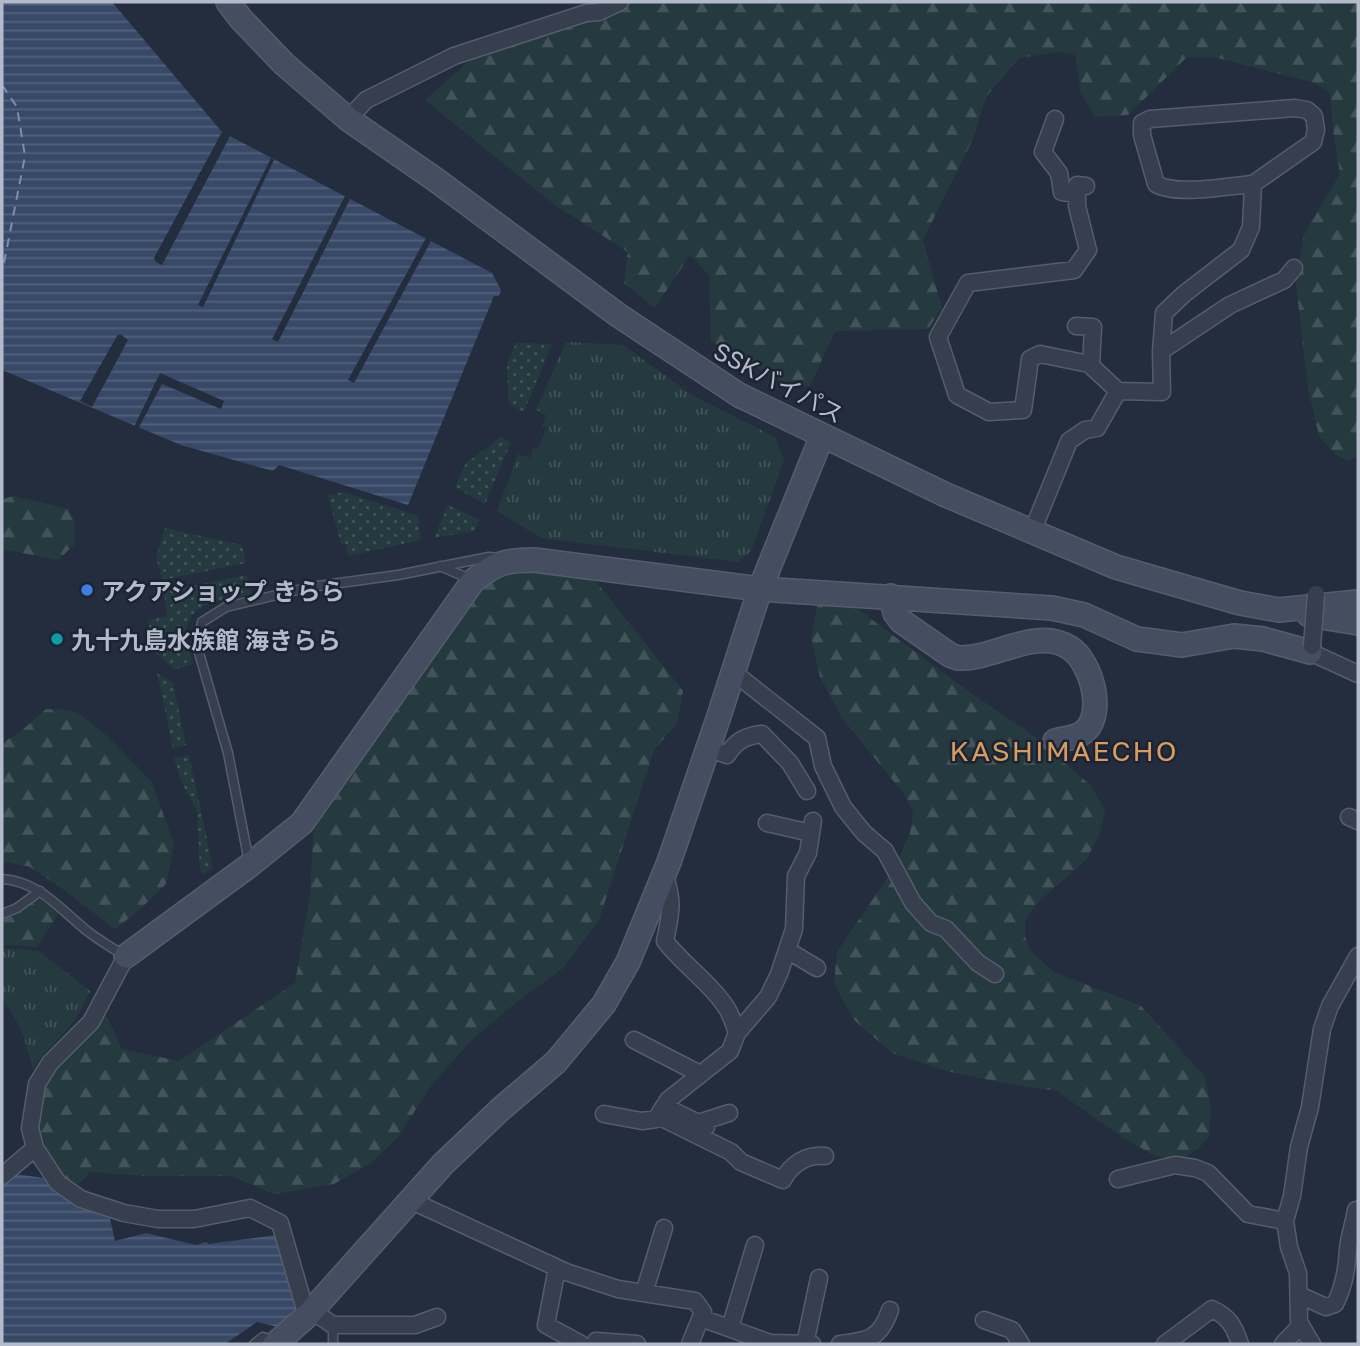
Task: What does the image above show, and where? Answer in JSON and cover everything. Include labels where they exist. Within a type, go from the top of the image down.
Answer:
[{"type":"street","name":"SSKバイパス","points":[[228,2],[284,64],[348,119],[436,180],[618,315],[739,396],[946,495],[1116,568],[1240,603],[1279,610],[1358,602]]},
{"type":"street","points":[[348,119],[366,100],[454,56],[586,13],[599,12],[621,2]]},
{"type":"street","points":[[1295,107],[1307,110],[1314,116],[1316,130],[1313,142],[1253,184],[1163,188],[1156,184],[1142,135],[1142,123],[1150,119],[1295,107]]},
{"type":"street","points":[[1055,119],[1042,152],[1059,173],[1062,192],[1082,190],[1077,206],[1088,250],[1074,270],[968,283],[938,337],[957,395],[989,412],[1023,410],[1030,359],[1040,354],[1091,366],[1118,391],[1162,392],[1164,313],[1241,250],[1251,227],[1253,184]]},
{"type":"street","points":[[1161,351],[1230,305],[1284,281],[1294,268]]},
{"type":"street","points":[[1076,326],[1093,327],[1091,366]]},
{"type":"street","points":[[1032,531],[1069,441],[1085,430],[1097,428],[1118,391]]},
{"type":"street","points":[[276,1343],[310,1314],[443,1164],[556,1062],[604,1004],[628,962],[664,873],[760,589],[822,436]]},
{"type":"street","points":[[430,1325],[333,1325],[310,1314],[279,1223],[250,1208],[194,1219],[158,1219],[124,1213],[80,1199],[58,1183],[35,1148],[30,1128],[37,1083],[50,1063],[91,1023],[125,956],[250,865],[302,822],[473,581],[488,570],[509,560],[534,560],[760,589],[1052,608],[1084,615],[1138,639],[1182,645],[1234,636],[1311,649],[1358,674]]},
{"type":"street","points":[[1311,649],[1316,594]]},
{"type":"street","points":[[891,596],[895,613],[901,621],[958,658],[1037,641],[1054,641],[1071,648],[1081,659],[1094,688],[1095,707],[1092,720],[1082,733],[1055,741]]},
{"type":"street","points":[[1279,610],[1358,623]]},
{"type":"street","points":[[733,672],[817,738],[823,766],[843,807],[864,833],[885,851],[913,904],[931,923],[946,929],[978,963],[995,974]]},
{"type":"street","points":[[708,748],[727,755],[736,742],[750,735],[762,734],[790,763],[807,791]]},
{"type":"street","points":[[604,1114],[642,1121],[656,1119],[682,1087],[730,1051],[737,1033],[768,997],[794,929],[796,876],[807,853],[812,827],[766,822]]},
{"type":"street","points":[[664,873],[671,895],[671,915],[665,941],[674,953],[706,981],[728,1009],[737,1033]]},
{"type":"street","points":[[787,950],[817,968]]},
{"type":"street","points":[[1312,1344],[1301,1325],[1298,1273],[1284,1221],[1292,1196],[1299,1147],[1310,1107],[1322,1029],[1330,1006],[1358,956]]},
{"type":"street","points":[[634,1040],[700,1074]]},
{"type":"street","points":[[661,1111],[702,1125],[729,1113]]},
{"type":"street","points":[[661,1111],[731,1152],[741,1162],[783,1180],[789,1168],[813,1155],[825,1156]]},
{"type":"street","points":[[2,1176],[35,1148]]},
{"type":"street","points":[[1118,1179],[1175,1165],[1195,1168],[1208,1173],[1248,1214],[1284,1221]]},
{"type":"street","points":[[412,1201],[557,1268],[618,1289],[695,1301],[703,1312],[690,1344]]},
{"type":"street","points":[[1299,1295],[1326,1307],[1335,1304],[1340,1295],[1349,1259],[1348,1249],[1358,1210]]},
{"type":"street","points":[[643,1293],[664,1228]]},
{"type":"street","points":[[730,1328],[755,1245]]},
{"type":"street","points":[[557,1268],[546,1325],[581,1344]]},
{"type":"street","points":[[805,1343],[820,1278]]},
{"type":"street","points":[[1165,1344],[1212,1308],[1225,1315],[1234,1326],[1240,1344]]},
{"type":"street","points":[[840,1344],[860,1342],[875,1336],[885,1325],[890,1310]]},
{"type":"street","points":[[701,1318],[770,1343],[812,1344]]},
{"type":"street","points":[[984,1320],[1012,1330],[1021,1344]]},
{"type":"street","points":[[1283,1344],[1301,1325]]},
{"type":"street","points":[[594,1344],[596,1341],[637,1344]]},
{"type":"lane","points":[[250,865],[228,753],[197,646],[202,622],[226,607],[310,587],[398,575],[489,556],[509,560]]},
{"type":"lane","points":[[440,566],[473,581]]},
{"type":"lane","points":[[2,879],[18,880],[40,891],[89,932],[125,956]]},
{"type":"lane","points":[[2,915],[18,908],[40,891]]},
{"type":"lane","points":[[333,1325],[333,1344]]},
{"type":"lane","points":[[254,1344],[263,1337],[276,1343]]},
{"type":"green space","points":[[631,2],[1358,2],[1358,456],[1349,461],[1336,455],[1319,436],[1308,389],[1296,283],[1304,234],[1340,174],[1330,93],[1315,83],[1218,58],[1186,58],[1128,115],[1095,117],[1081,93],[1075,55],[1059,52],[1019,58],[986,97],[973,139],[923,240],[942,308],[928,329],[835,331],[810,386],[786,384],[711,341],[709,275],[690,255],[655,308],[624,283],[628,252],[555,205],[425,100],[475,56],[581,23]]},
{"type":"green space","points":[[566,342],[623,345],[692,395],[775,437],[784,460],[751,551],[738,562],[541,538],[497,511],[518,454],[530,458],[533,449],[538,450],[546,428],[542,426],[546,415],[536,410]]},
{"type":"green space","points":[[516,343],[552,344],[524,412],[509,404],[507,364]]},
{"type":"green space","points":[[501,437],[511,442],[485,504],[455,487],[466,463]]},
{"type":"green space","points":[[344,492],[418,516],[421,540],[348,556],[346,544],[341,544],[328,495]]},
{"type":"green space","points":[[14,496],[69,509],[75,524],[74,545],[58,560],[2,549],[2,499]]},
{"type":"green space","points":[[448,505],[479,520],[475,531],[434,538]]},
{"type":"green space","points":[[165,528],[242,545],[246,563],[162,580],[156,557]]},
{"type":"green space","points":[[514,571],[594,579],[683,691],[677,723],[654,750],[599,920],[562,969],[514,1004],[473,1039],[433,1083],[398,1137],[371,1163],[334,1184],[274,1194],[231,1176],[144,1176],[90,1172],[75,1188],[52,1163],[40,1134],[40,1103],[55,1072],[106,1015],[122,1049],[179,1061],[295,983],[310,895],[314,822],[461,608],[490,580]]},
{"type":"green space","points":[[247,575],[251,594],[221,600],[201,608],[189,621],[187,635],[193,664],[175,669],[154,653],[148,620],[167,616],[164,591]]},
{"type":"green space","points":[[829,593],[856,608],[1034,736],[1090,785],[1105,810],[1100,833],[1086,860],[1037,903],[1025,920],[1025,937],[1031,951],[1054,972],[1141,1006],[1205,1077],[1211,1109],[1209,1136],[1199,1148],[1182,1159],[1155,1156],[1122,1137],[1057,1091],[946,1071],[892,1053],[853,1019],[834,983],[837,952],[896,865],[910,833],[913,811],[904,794],[842,718],[820,677],[811,637],[818,601]]},
{"type":"green space","points":[[157,673],[173,683],[186,745],[173,748]]},
{"type":"green space","points":[[46,709],[69,710],[82,716],[107,736],[152,782],[174,845],[166,884],[115,929],[30,867],[2,861],[2,743],[19,733]]},
{"type":"green space","points":[[189,755],[213,868],[203,874],[200,869],[197,811],[182,783],[174,758]]},
{"type":"green space","points":[[38,898],[59,913],[37,947],[2,947],[2,920],[19,913]]},
{"type":"green space","points":[[8,948],[39,951],[90,991],[73,1022],[33,1069],[22,1032],[2,1000],[2,950]]},
{"type":"water","points":[[2,2],[112,2],[222,132],[492,273],[501,290],[499,296],[494,296],[408,505],[279,465],[273,471],[181,445],[2,370]]},
{"type":"water","points":[[2,1172],[43,1178],[70,1201],[110,1218],[115,1241],[146,1233],[196,1245],[277,1235],[299,1314],[282,1328],[257,1322],[225,1344],[2,1344]]},
{"type":"pier","points":[[222,132],[230,136],[162,265],[154,258]]},
{"type":"pier","points":[[271,158],[274,160],[203,307],[198,305]]},
{"type":"pier","points":[[345,196],[350,199],[278,342],[272,339]]},
{"type":"pier","points":[[426,238],[431,241],[354,383],[348,380]]},
{"type":"pier","points":[[120,334],[128,340],[92,407],[80,401]]},
{"type":"pier","points":[[160,373],[224,401],[221,409],[162,384],[138,429],[134,427]]},
{"type":"ferry route","points":[[2,85],[17,107],[25,156],[2,273]]},
{"type":"place","name":"アクアショップ きらら","points":[[87,590]]},
{"type":"place","name":"九十九島水族館 海きらら","points":[[57,639]]},
{"type":"district","name":"KASHIMAECHO","points":[[1064,750]]}]
